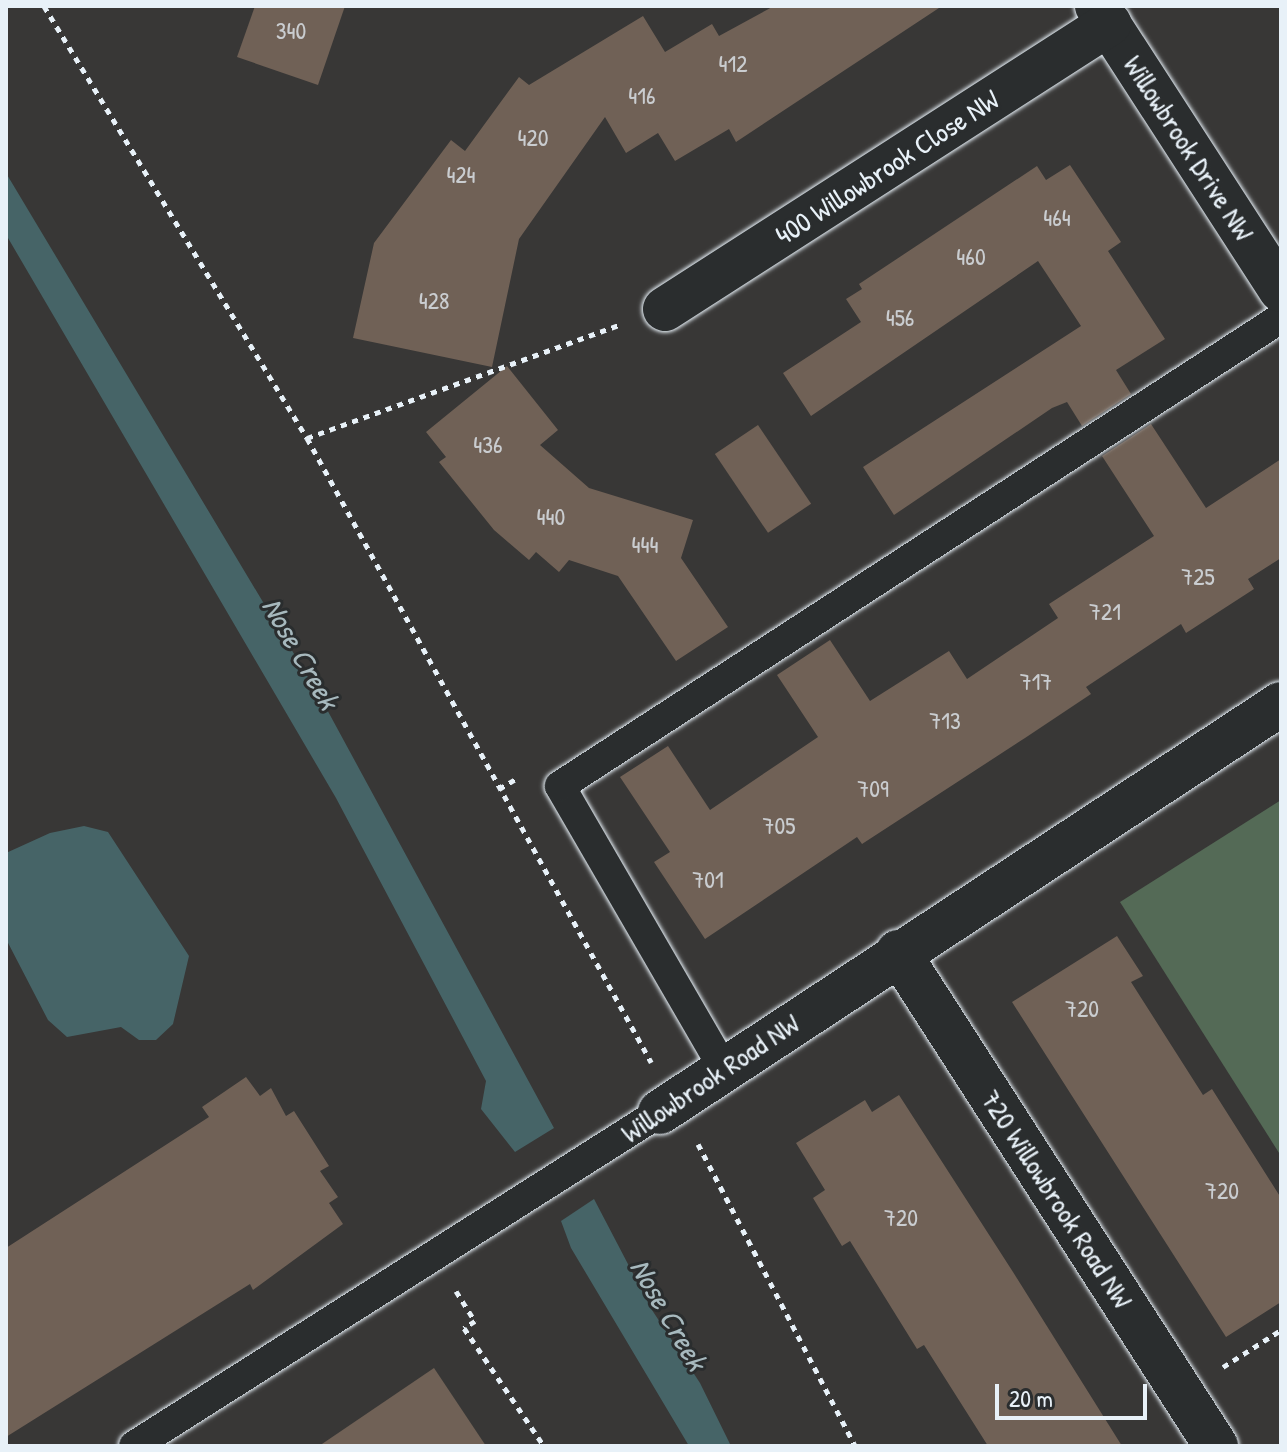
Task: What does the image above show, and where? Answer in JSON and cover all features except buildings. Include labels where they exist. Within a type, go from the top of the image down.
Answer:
[{"type":"street","name":"Willowbrook Drive NW","points":[[1103,15],[1281,290]]},
{"type":"street","name":"400 Willowbrook Close NW","points":[[665,309],[1103,15]]},
{"type":"street","name":"Willowbrook Road NW","points":[[668,1107],[898,952],[1281,704]]},
{"type":"street","name":"720 Willowbrook Road NW","points":[[898,952],[1216,1446]]},
{"type":"lane","points":[[724,1069],[560,786],[1281,318]]},
{"type":"lane","name":"Willowbrook Road NW","points":[[134,1446],[435,1259],[668,1107]]},
{"type":"path","points":[[44,6],[307,438],[855,1446]]},
{"type":"path","points":[[307,438],[665,309]]},
{"type":"path","points":[[435,1259],[475,1321],[464,1328],[544,1446]]},
{"type":"path","points":[[1182,1394],[1281,1330]]},
{"type":"green space","points":[[1281,800],[1281,1156],[1120,902]]},
{"type":"water","points":[[6,173],[324,704],[554,1128],[515,1152],[481,1109],[486,1081],[336,798],[8,238]]},
{"type":"water","points":[[84,826],[108,832],[189,956],[173,1024],[156,1040],[139,1040],[121,1027],[67,1037],[48,1020],[6,939],[6,853],[50,833]]},
{"type":"water","points":[[594,1199],[652,1310],[700,1383],[731,1446],[689,1446],[571,1248],[561,1221]]},
{"type":"water label","name":"Nose Creek","points":[[301,653]]},
{"type":"water label","name":"Nose Creek","points":[[669,1314]]}]
